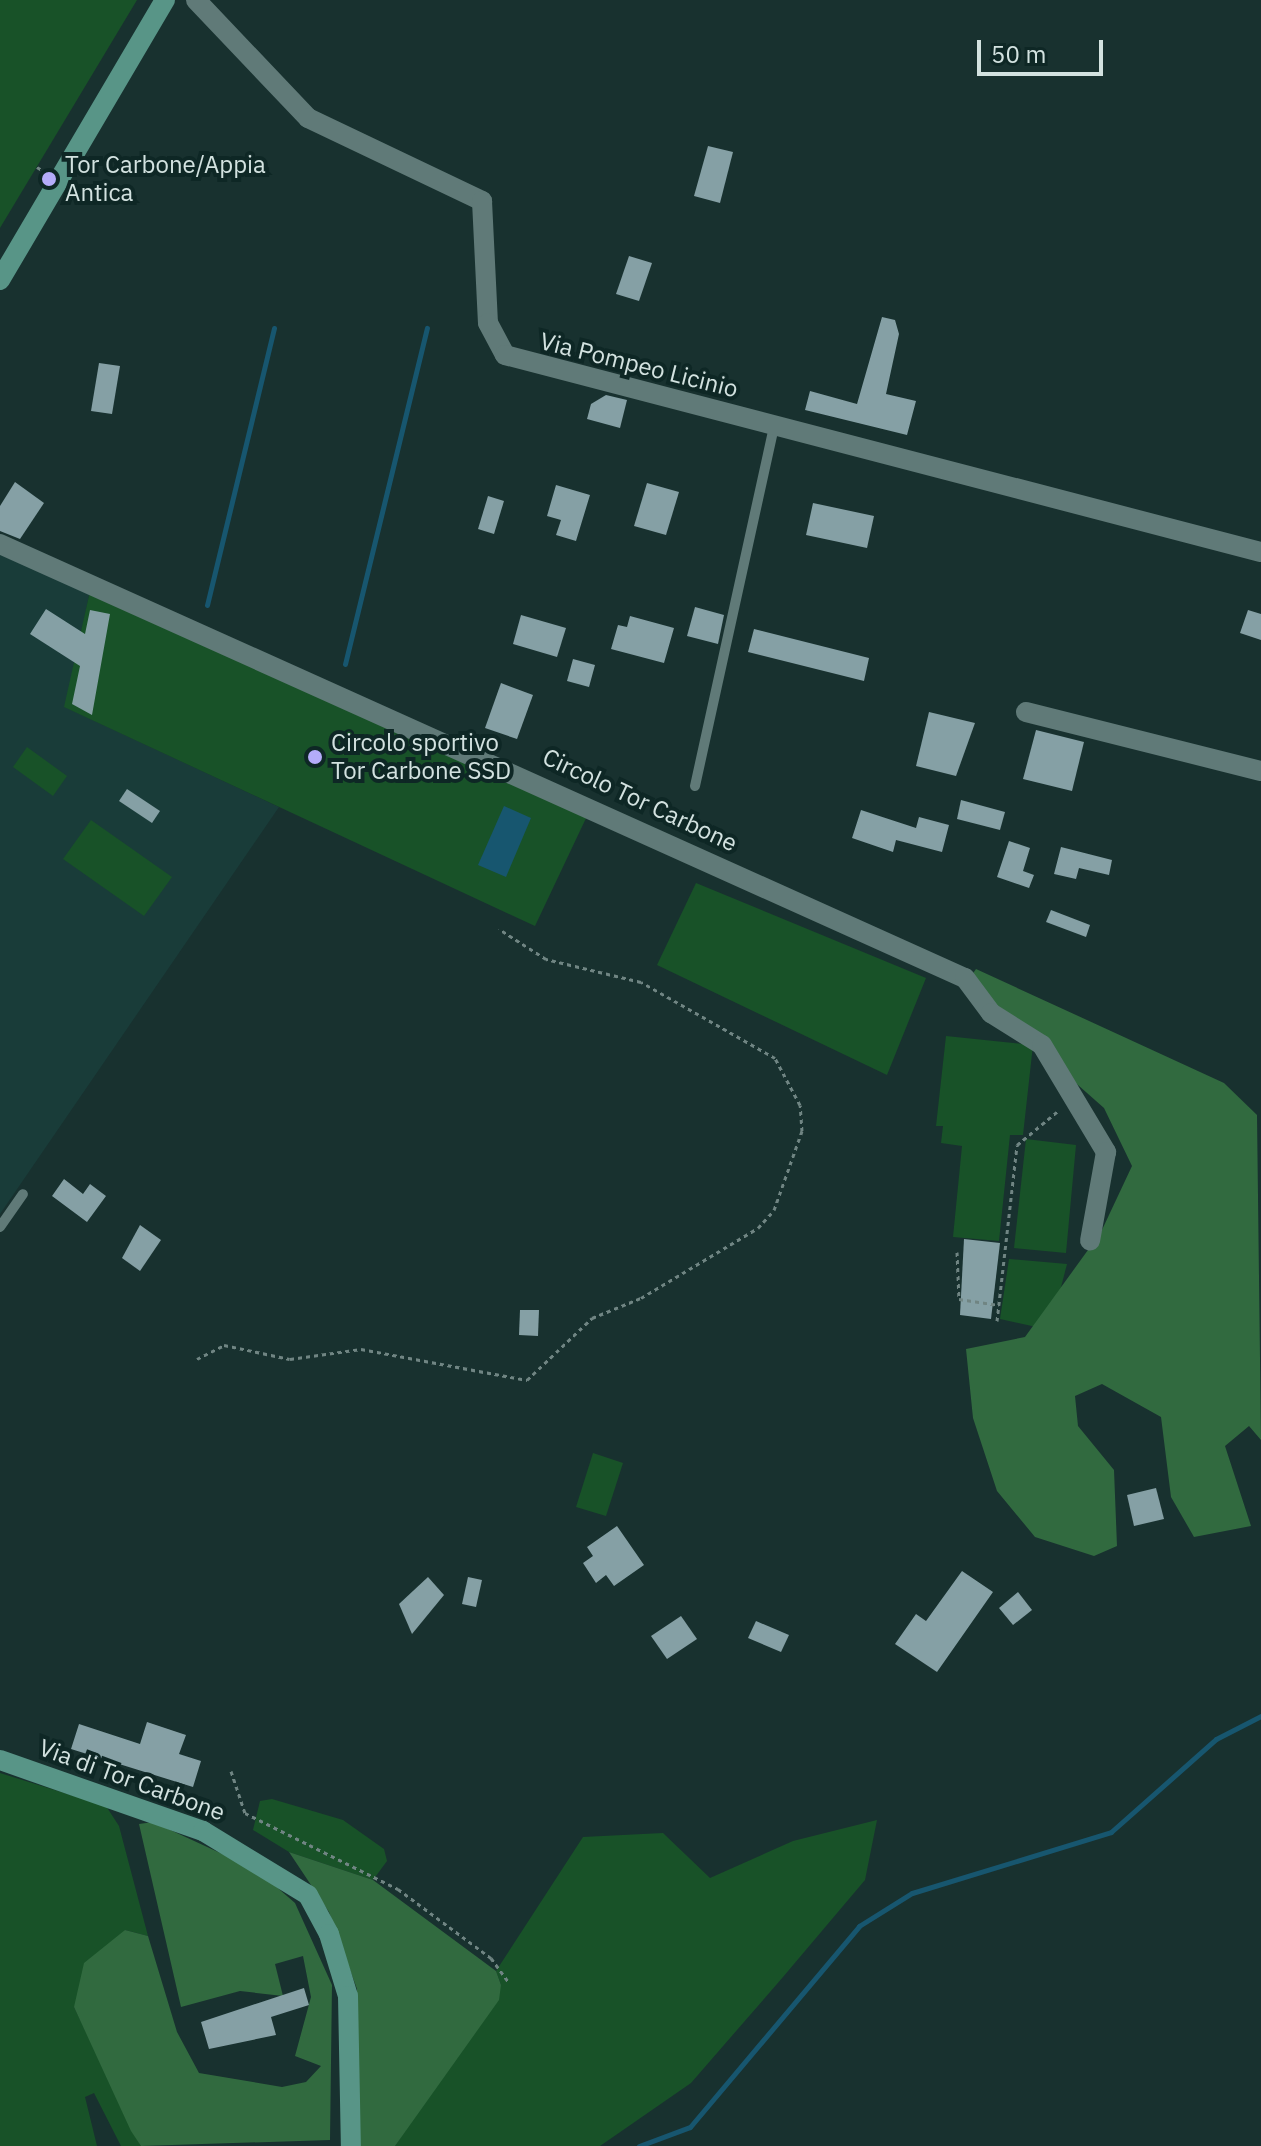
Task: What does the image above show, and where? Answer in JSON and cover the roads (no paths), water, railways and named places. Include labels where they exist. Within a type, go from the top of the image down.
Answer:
[{"type":"main road","points":[[0,280],[165,0]]},
{"type":"main road","name":"Via di Tor Carbone","points":[[0,1760],[203,1831],[308,1895],[329,1934],[348,1996],[351,2146]]},
{"type":"street","name":"Via Pompeo Licinio","points":[[196,0],[308,118],[482,201],[488,323],[505,355],[1261,552]]},
{"type":"street","name":"Circolo Tor Carbone","points":[[0,544],[965,978],[991,1013],[1042,1045],[1076,1095],[1106,1152],[1090,1241]]},
{"type":"street","points":[[1026,712],[1261,771]]},
{"type":"lane","points":[[695,786],[774,427]]},
{"type":"lane","points":[[0,1227],[23,1194]]},
{"type":"water","points":[[504,806],[531,818],[506,877],[478,865]]},
{"type":"waterway","points":[[207,605],[274,328]]},
{"type":"waterway","points":[[345,664],[427,328]]},
{"type":"waterway","points":[[639,2146],[690,2127],[859,1926],[912,1893],[1111,1832],[1216,1739],[1261,1716]]},
{"type":"place","name":"Tor Carbone/Appia Antica","points":[[49,179]]},
{"type":"place","name":"Circolo sportivo Tor Carbone SSD","points":[[315,757]]}]
